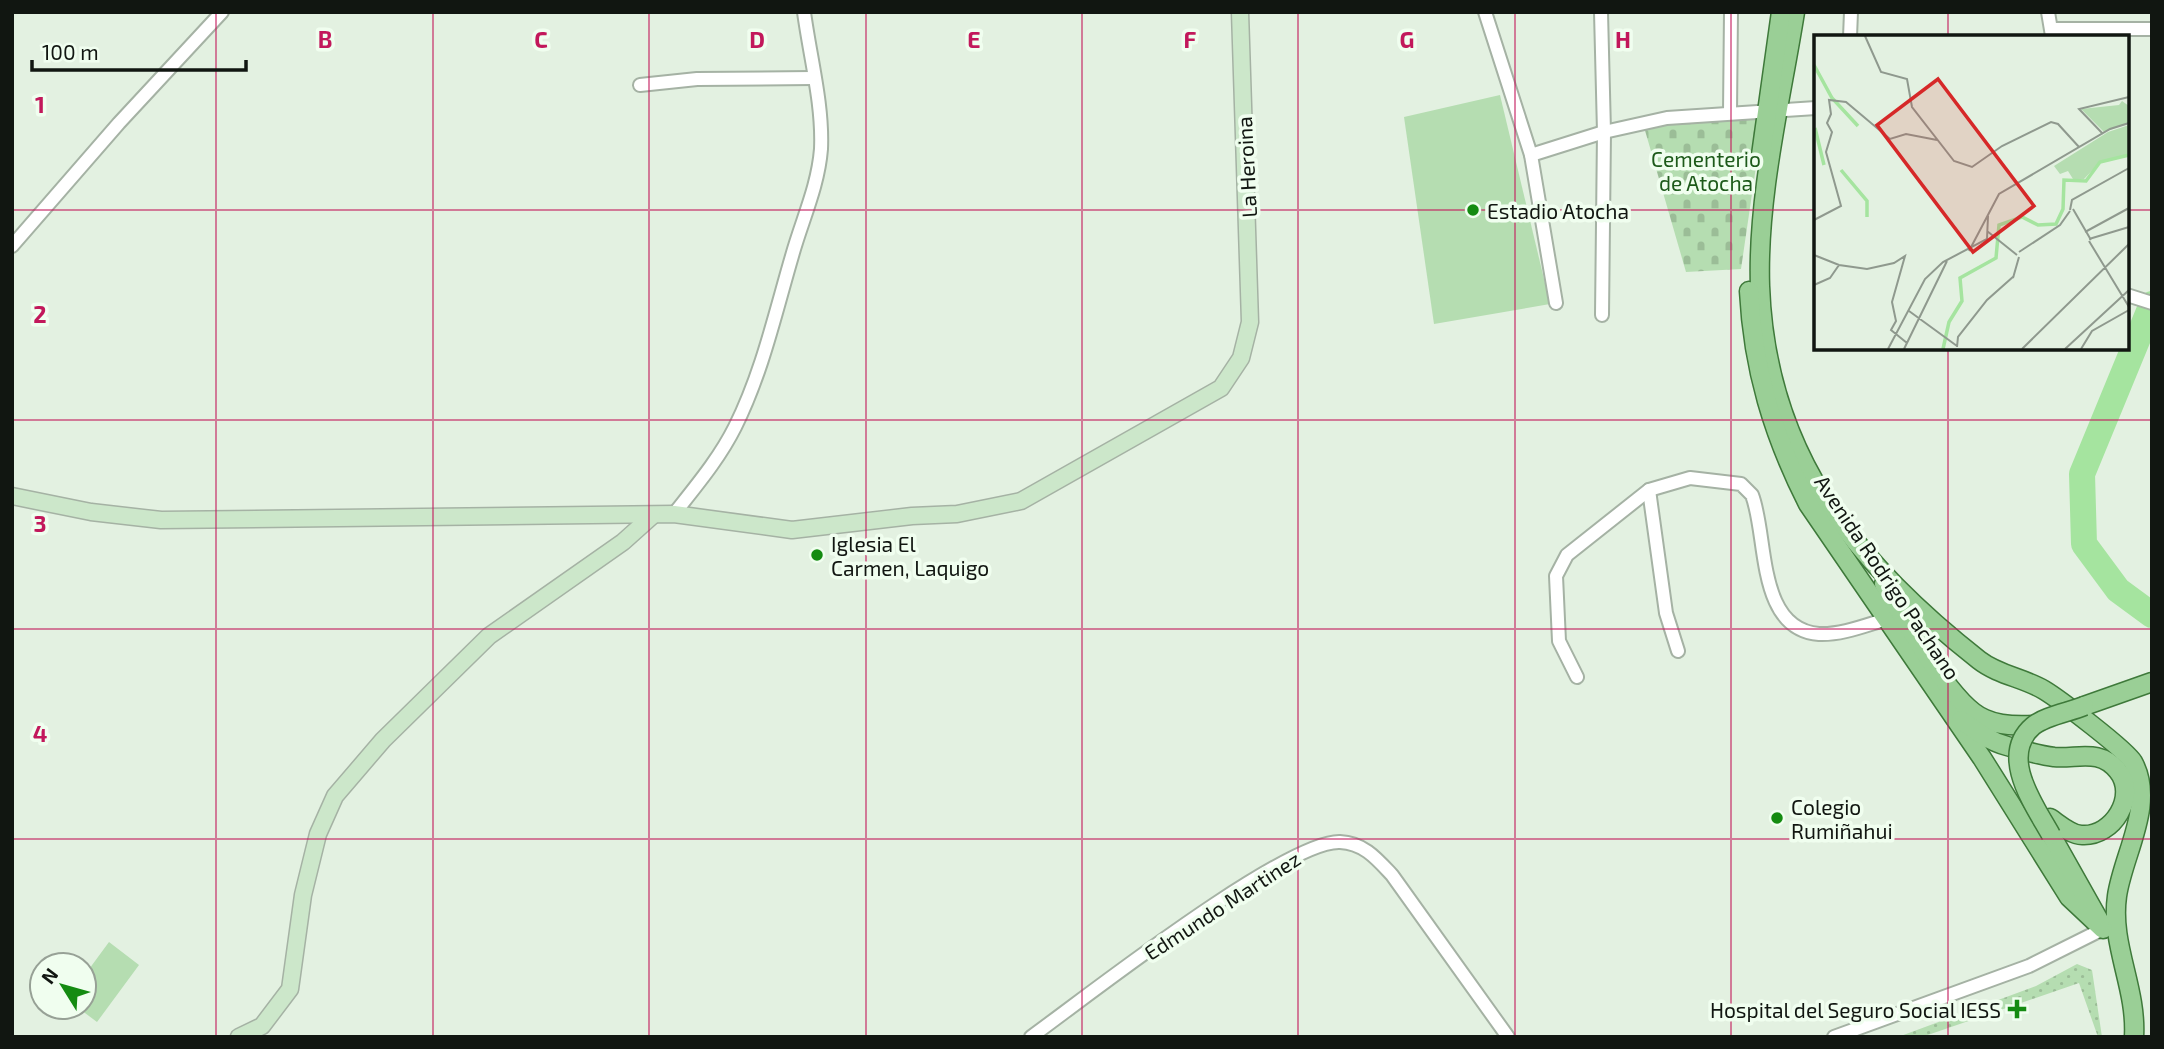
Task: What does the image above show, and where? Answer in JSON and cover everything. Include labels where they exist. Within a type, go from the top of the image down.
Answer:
[{"type":"main road","name":"Avenida Rodrigo Pachano","points":[[1782,12],[1761,254],[1761,298],[1769,359],[1783,420],[1793,444],[1811,480],[1868,557]]},
{"type":"main road","name":"Avenida Rodrigo Pachano","points":[[1795,12],[1772,111],[1749,281],[1751,325],[1760,380],[1785,458],[1808,503],[1952,714],[2069,897],[2109,927]]},
{"type":"main road","points":[[1868,557],[1916,638],[1961,701],[1983,719],[2011,726],[2034,725],[2152,682]]},
{"type":"main road","points":[[1868,557],[1929,620],[1984,664],[2045,690],[2132,760],[2139,780],[2140,808],[2109,927],[2124,1005],[2125,1037]]},
{"type":"main road","points":[[1952,714],[1998,743],[2056,757],[2080,754],[2103,758],[2119,772],[2126,790],[2121,810],[2110,825],[2094,834],[2080,836],[2051,826],[2026,772],[2027,750],[2039,733],[2084,706]]},
{"type":"main road","points":[[2034,725],[2021,743],[2020,774],[2025,789],[2083,866],[2116,943],[2134,999],[2134,1037]]},
{"type":"street","points":[[12,246],[118,123],[222,12]]},
{"type":"street","points":[[674,514],[715,461],[735,427],[779,309],[818,170],[821,124],[804,12]]},
{"type":"street","name":"La Heroina","points":[[12,496],[91,512],[161,520],[226,521],[566,513],[652,516],[674,514],[792,530],[912,516],[957,514],[1021,501],[1221,388],[1241,358],[1250,322],[1240,12]]},
{"type":"street","points":[[1485,12],[1531,155],[1556,303]]},
{"type":"street","points":[[1601,12],[1604,132],[1602,315]]},
{"type":"street","points":[[1730,112],[1731,12]]},
{"type":"street","points":[[1850,35],[1851,12]]},
{"type":"street","points":[[2048,12],[2052,33],[2152,29]]},
{"type":"street","points":[[640,85],[697,79],[813,78]]},
{"type":"street","points":[[1531,155],[1604,132],[1667,118],[1814,108]]},
{"type":"street","points":[[2129,296],[2152,303]]},
{"type":"street","points":[[1577,677],[1559,641],[1556,576],[1567,555],[1649,490],[1690,478],[1741,484],[1752,495],[1769,587],[1778,609],[1796,625],[1817,634],[1840,632],[1887,619]]},
{"type":"street","points":[[1649,490],[1666,613],[1678,651]]},
{"type":"street","points":[[239,1037],[262,1026],[290,989],[309,871],[318,834],[335,796],[383,740],[489,636],[623,542],[652,516]]},
{"type":"street","name":"Edmundo Martinez","points":[[1031,1037],[1260,875],[1305,850],[1337,842],[1356,844],[1371,853],[1392,875],[1508,1037]]},
{"type":"street","points":[[1834,1037],[2029,966],[2109,927]]},
{"type":"green space","name":"Estadio Atocha","points":[[1500,95],[1550,304],[1434,324],[1404,117]]},
{"type":"green space","name":"Cementerio de Atocha","points":[[1764,112],[1741,269],[1686,272],[1644,127]]},
{"type":"green space","points":[[109,942],[139,965],[98,1021],[98,957]]},
{"type":"green space","points":[[2077,964],[2092,970],[2102,1037],[2098,1037],[2079,983],[1922,1037],[1898,1037],[2036,986]]},
{"type":"waterway","points":[[2152,304],[2082,474],[2084,544],[2118,590],[2152,615]]},
{"type":"place","name":"Estadio Atocha","points":[[1473,210]]},
{"type":"place","name":"Iglesia El Carmen, Laquigo","points":[[817,555]]},
{"type":"place","name":"Colegio Rumiñahui","points":[[1777,818]]},
{"type":"place","name":"Hospital del Seguro Social IESS","points":[[2017,1009]]}]
